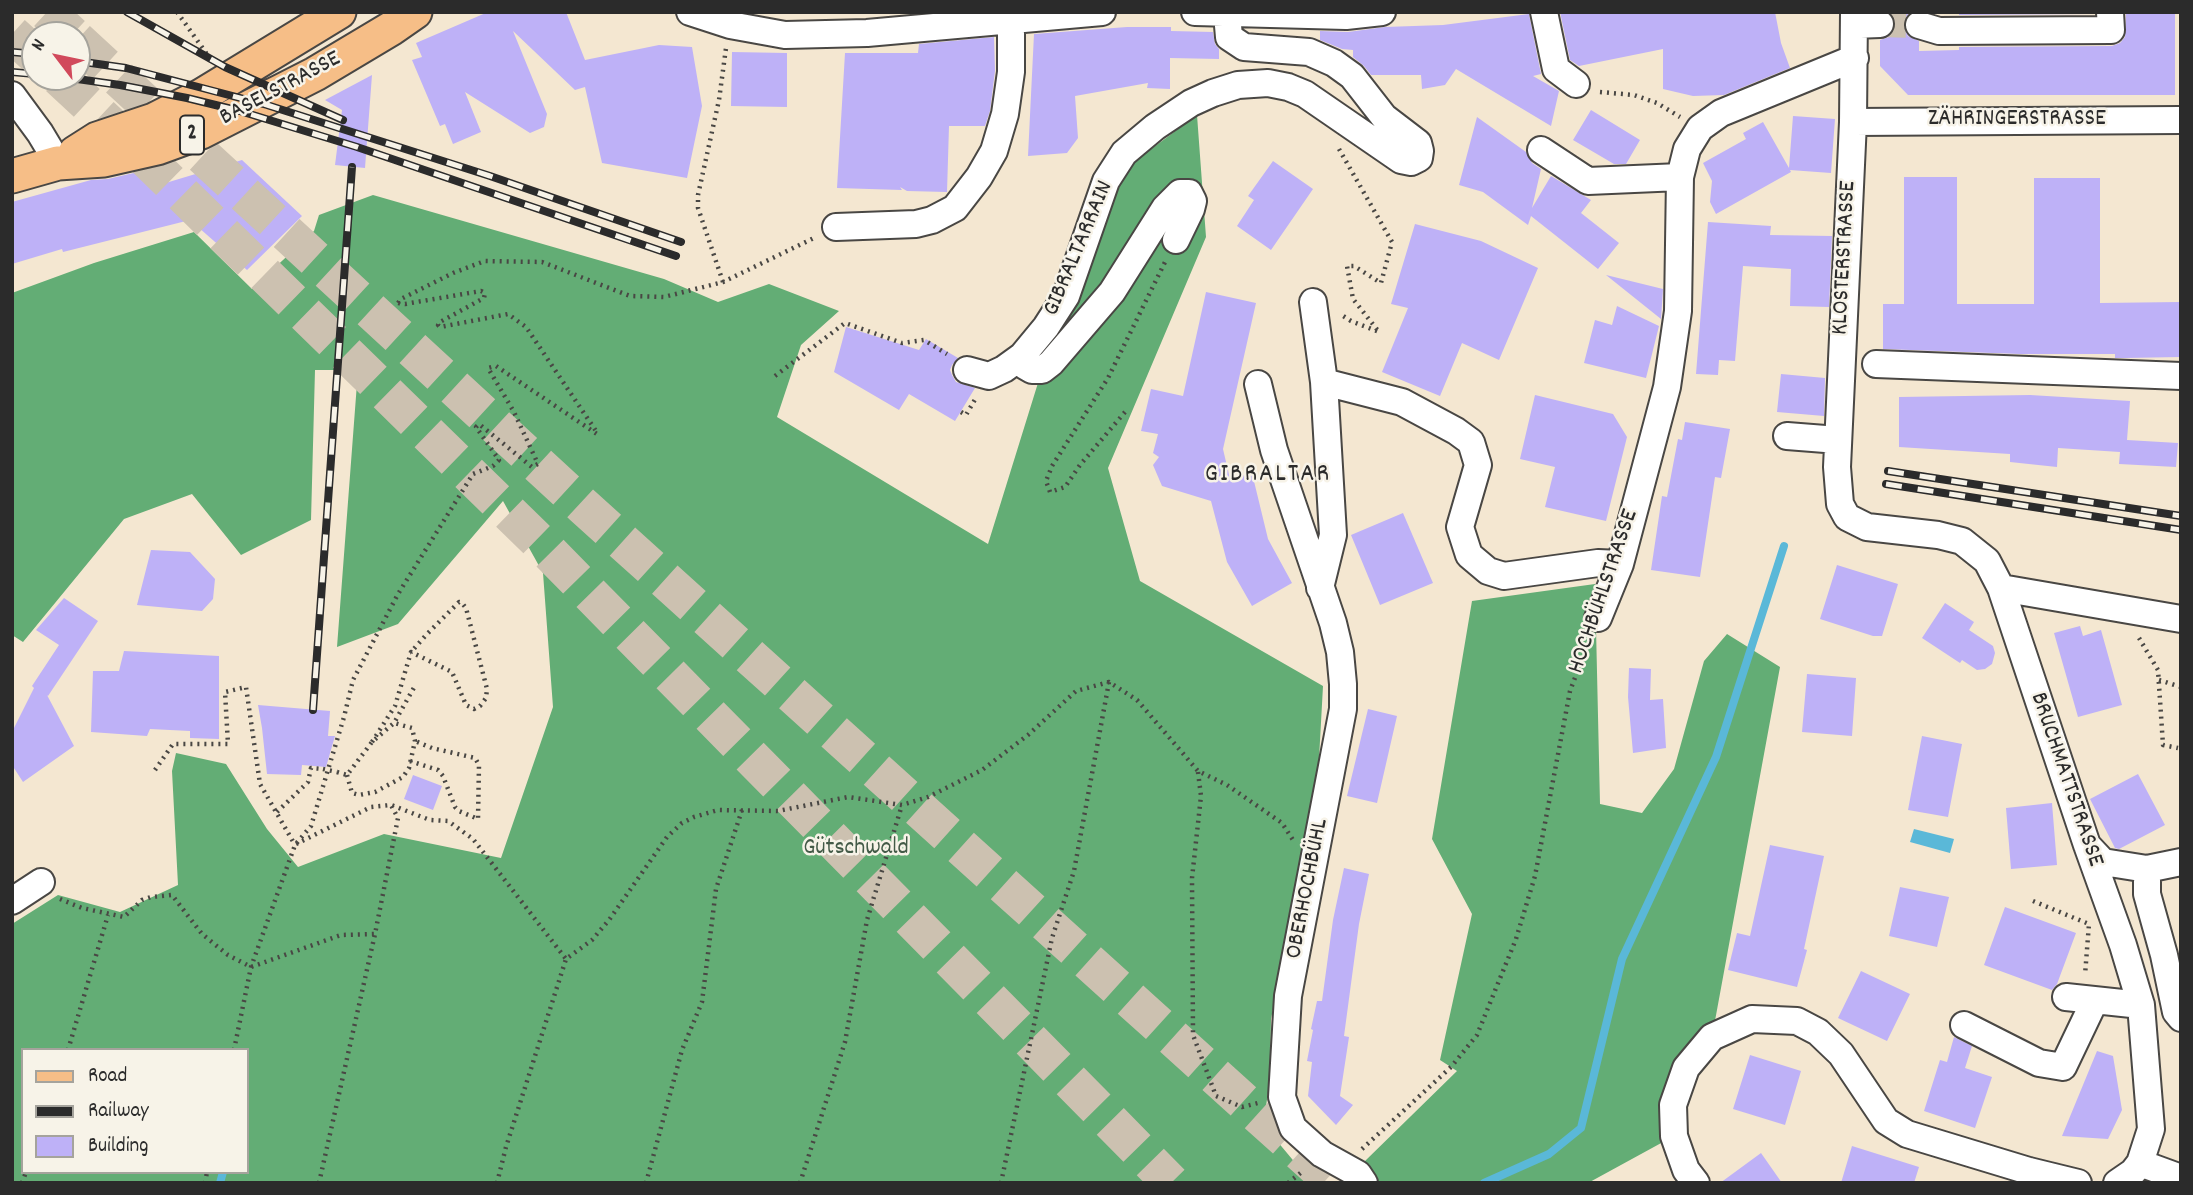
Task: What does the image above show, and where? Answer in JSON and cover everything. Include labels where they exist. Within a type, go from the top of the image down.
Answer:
[{"type":"main road","name":"BASELSTRASSE","points":[[58,163],[97,139],[154,120],[201,96],[339,12]]},
{"type":"main road","name":"BASELSTRASSE","points":[[12,176],[58,163],[104,160],[157,148],[201,132],[315,74],[415,12]]},
{"type":"street","points":[[690,12],[730,25],[785,34],[868,22],[1011,20],[1102,12]]},
{"type":"street","points":[[1195,12],[1346,16],[1382,12]]},
{"type":"street","points":[[1544,12],[1556,69],[1587,88]]},
{"type":"street","points":[[1933,23],[2110,30],[2110,12]]},
{"type":"street","name":"GIBRALTARRAIN","points":[[1176,240],[1191,209],[1193,201],[1189,193],[1180,193],[1165,208],[1112,292],[1051,363],[1042,370],[1032,370],[1024,366],[1022,356],[1046,327],[1066,296],[1106,181],[1124,153],[1155,127],[1191,103],[1238,85],[1268,83],[1288,87],[1305,94],[1401,160],[1411,162],[1419,158],[1419,143],[1384,117],[1352,76],[1334,62],[1309,52],[1244,47],[1229,37],[1227,14]]},
{"type":"street","points":[[836,228],[916,224],[932,220],[955,208],[979,177],[994,151],[1005,114],[1012,72],[1011,20]]},
{"type":"street","name":"KLOSTERSTRASSE","points":[[1840,505],[1837,467],[1854,58],[1863,20]]},
{"type":"street","name":"HOCHBÜHLSTRASSE","points":[[1598,618],[1620,564],[1667,387],[1678,311],[1681,177],[1686,149],[1700,128],[1721,113],[1854,58]]},
{"type":"street","points":[[12,95],[58,163]]},
{"type":"street","name":"ZÄHRINGERSTRASSE","points":[[1853,122],[2181,120]]},
{"type":"street","points":[[1541,150],[1588,181],[1681,177]]},
{"type":"street","points":[[1313,302],[1324,382],[1332,535],[1320,588]]},
{"type":"street","points":[[967,370],[989,376],[1022,356]]},
{"type":"street","points":[[1876,364],[2181,376]]},
{"type":"street","points":[[1324,382],[1402,402],[1471,442],[1478,466],[1460,527],[1469,555],[1488,571],[1504,576],[1598,563],[1620,564]]},
{"type":"street","name":"OBERHOCHBÜHL","points":[[1258,384],[1274,450],[1333,623],[1340,652],[1343,709],[1288,996],[1282,1097],[1293,1128],[1322,1154],[1356,1174]]},
{"type":"street","points":[[1787,436],[1838,440]]},
{"type":"street","name":"BRUCHMATTSTRASSE","points":[[1840,505],[1847,517],[1867,527],[1938,535],[1962,541],[1987,561],[2001,588],[2141,1005],[2151,1129],[2140,1163]]},
{"type":"street","points":[[2001,588],[2181,619]]},
{"type":"street","points":[[2087,845],[2103,862],[2147,869],[2181,862]]},
{"type":"street","points":[[2147,869],[2147,894],[2176,1012],[2181,1018]]},
{"type":"street","points":[[12,901],[41,882]]},
{"type":"street","points":[[1964,1025],[2039,1063],[2063,1067],[2082,999],[2141,1005]]},
{"type":"street","points":[[1696,1183],[1686,1170],[1674,1136],[1672,1105],[1686,1068],[1712,1037],[1752,1019],[1797,1021],[1818,1032],[1841,1054],[1886,1121],[1907,1134],[2007,1175],[2078,1183]]},
{"type":"street","points":[[2117,1183],[2133,1172],[2140,1163],[2181,1178]]},
{"type":"path","points":[[177,12],[213,64]]},
{"type":"path","points":[[723,282],[698,208],[698,195],[719,100],[727,41]]},
{"type":"path","points":[[1587,88],[1634,95],[1657,103]]},
{"type":"path","points":[[1313,302],[1321,302],[1351,321],[1379,332],[1353,299],[1347,266],[1354,266],[1381,283],[1392,242],[1338,147]]},
{"type":"path","points":[[234,1048],[251,967],[295,845],[311,826],[353,680],[398,594],[473,474],[494,466],[499,460],[476,427],[479,424],[532,467],[538,464],[514,412],[488,368],[496,366],[597,434],[526,327],[508,314],[440,327],[438,325],[484,298],[485,293],[481,291],[398,303],[443,278],[485,261],[542,262],[630,296],[664,297],[723,282],[836,228]]},
{"type":"path","points":[[1125,412],[1065,487],[1050,492],[1046,481],[1052,466],[1108,379],[1176,240]]},
{"type":"path","points":[[775,376],[845,323],[902,343],[924,340],[958,361],[967,370]]},
{"type":"path","points":[[394,723],[412,728],[415,741],[409,768],[402,777],[375,792],[359,795],[352,793],[347,775],[395,706],[411,652],[459,602],[466,608],[487,689],[486,698],[474,709],[466,705],[453,672],[411,652]]},
{"type":"path","points":[[2136,612],[2134,629],[2158,670],[2162,745],[2178,748]]},
{"type":"path","name":"HOCHBÜHLSTRASSE","points":[[1356,1174],[1477,1035],[1516,939],[1531,889],[1570,691],[1598,618]]},
{"type":"path","points":[[2159,680],[2181,687]]},
{"type":"path","points":[[497,1183],[566,959],[592,940],[609,920],[667,837],[682,823],[694,817],[718,810],[778,811],[848,797],[902,804],[929,797],[982,769],[1028,735],[1076,691],[1109,682],[1137,700],[1198,771],[1227,785],[1282,823],[1313,868]]},
{"type":"path","points":[[1001,1183],[1052,938],[1074,871],[1109,682]]},
{"type":"path","points":[[372,742],[394,723],[416,684]]},
{"type":"path","points":[[155,770],[173,744],[228,744],[225,692],[246,687],[260,784],[295,845]]},
{"type":"path","points":[[410,761],[438,770],[455,807],[478,819],[479,765],[475,758],[432,748],[415,741]]},
{"type":"path","points":[[276,813],[308,782],[311,768],[347,775]]},
{"type":"path","points":[[1198,771],[1201,796],[1192,878],[1193,1035],[1216,1096],[1242,1107],[1282,1097]]},
{"type":"path","points":[[800,1183],[845,1042],[867,920],[902,804]]},
{"type":"path","points":[[295,845],[371,807],[391,805],[430,820],[448,821],[473,839],[566,959]]},
{"type":"path","points":[[318,1183],[375,934],[398,818],[391,805]]},
{"type":"path","points":[[646,1183],[682,1050],[702,1002],[716,888],[742,810]]},
{"type":"path","points":[[61,900],[108,915],[124,917],[142,900],[172,895],[202,934],[228,955],[251,967],[341,935],[375,934]]},
{"type":"path","points":[[2033,901],[2089,924],[2082,999]]},
{"type":"path","points":[[69,1048],[108,915]]},
{"type":"green space","name":"Gütschwald","points":[[1197,115],[1206,237],[1108,468],[1140,581],[1323,686],[1313,868],[1294,905],[1271,1019],[1270,1079],[1265,1113],[1277,1141],[1312,1183],[12,1183],[12,924],[58,895],[120,912],[178,885],[172,771],[176,753],[226,764],[267,829],[298,867],[384,834],[501,858],[553,707],[543,573],[503,501],[398,624],[337,647],[358,370],[315,370],[311,520],[241,555],[192,494],[124,519],[23,642],[12,635],[12,293],[94,263],[194,232],[252,289],[314,231],[319,215],[373,195],[664,279],[718,302],[769,284],[839,311],[801,345],[777,417],[988,544],[1042,370],[1064,324],[1127,167]]},
{"type":"green space","points":[[1595,584],[1600,804],[1642,813],[1674,769],[1704,661],[1727,634],[1780,667],[1712,1037],[1686,1068],[1674,1136],[1588,1183],[1357,1183],[1365,1161],[1457,1071],[1440,1060],[1472,914],[1432,839],[1472,601]]},
{"type":"water","points":[[1914,829],[1954,839],[1950,853],[1910,842]]},
{"type":"building","points":[[488,12],[566,12],[585,60],[659,45],[692,47],[702,106],[687,178],[602,163],[585,87],[575,90],[513,31],[547,114],[544,127],[530,133],[465,92],[481,132],[453,144],[445,124],[440,126],[412,60],[422,57],[416,43]]},
{"type":"building","points":[[1560,12],[1775,12],[1781,43],[1790,68],[1724,95],[1693,96],[1663,89],[1663,49],[1579,66],[1570,60]]},
{"type":"building","points":[[1890,12],[1910,12],[1904,20],[1904,28],[1908,36],[1919,41],[1919,51],[1959,50],[1959,47],[2112,46],[2125,37],[2126,12],[2175,12],[2175,95],[1908,95],[1880,66],[1880,40],[1894,32],[1896,24]]},
{"type":"building","points":[[1959,12],[2094,12],[2094,14],[1959,15]]},
{"type":"building","points":[[1529,14],[1541,74],[1533,76],[1559,91],[1551,126],[1456,69],[1445,85],[1422,89],[1421,75],[1371,75],[1353,57],[1353,50],[1342,49],[1320,40],[1320,31],[1348,32],[1385,27],[1443,25]]},
{"type":"building","points":[[1127,27],[1171,27],[1171,31],[1213,32],[1215,44],[1219,49],[1219,59],[1170,58],[1170,89],[1147,88],[1148,83],[1075,96],[1078,138],[1067,153],[1028,156],[1034,34]]},
{"type":"building","points":[[994,37],[995,71],[990,111],[985,126],[949,126],[947,192],[907,191],[900,187],[902,190],[837,188],[845,53],[918,53],[919,44]]},
{"type":"building","points":[[732,52],[787,53],[787,107],[731,106]]},
{"type":"building","points":[[372,75],[365,168],[335,165],[342,110],[325,100]]},
{"type":"building","points":[[1591,110],[1640,140],[1626,164],[1614,164],[1573,140]]},
{"type":"building","points":[[1793,116],[1835,119],[1831,173],[1790,170],[1791,172],[1716,214],[1710,202],[1712,181],[1703,163],[1746,139],[1743,133],[1763,122],[1789,168]]},
{"type":"building","points":[[1477,117],[1526,152],[1532,163],[1541,169],[1532,208],[1551,176],[1591,200],[1581,213],[1619,243],[1598,269],[1531,216],[1528,225],[1483,192],[1459,185]]},
{"type":"building","points":[[242,160],[302,216],[247,270],[190,220],[63,252],[62,249],[12,264],[12,202],[91,180],[108,179],[155,168],[159,185]]},
{"type":"building","points":[[1273,161],[1313,189],[1271,250],[1237,226],[1254,200],[1248,196]]},
{"type":"building","points":[[1904,177],[1957,177],[1957,304],[2034,304],[2034,178],[2100,178],[2100,303],[2180,302],[2180,357],[2115,358],[2115,354],[1883,349],[1883,304],[1904,304]]},
{"type":"building","points":[[1708,222],[1771,226],[1770,235],[1832,236],[1829,307],[1790,306],[1791,269],[1743,266],[1735,361],[1719,360],[1718,375],[1696,374]]},
{"type":"building","points":[[1415,224],[1481,241],[1538,268],[1499,360],[1462,343],[1440,396],[1382,372],[1408,308],[1391,304]]},
{"type":"building","points":[[1606,275],[1663,289],[1661,319]]},
{"type":"building","points":[[1206,292],[1256,303],[1223,449],[1230,479],[1252,473],[1268,539],[1292,583],[1252,606],[1227,562],[1211,501],[1162,486],[1153,465],[1159,457],[1153,453],[1158,434],[1141,431],[1151,389],[1183,396]]},
{"type":"building","points":[[1617,306],[1659,326],[1646,378],[1584,363],[1595,320],[1612,325]]},
{"type":"building","points":[[846,327],[919,350],[926,339],[958,358],[950,370],[952,375],[956,382],[975,388],[955,421],[909,394],[899,410],[834,372]]},
{"type":"building","points":[[1781,374],[1825,378],[1824,416],[1777,412]]},
{"type":"building","points":[[1535,395],[1613,414],[1627,437],[1606,521],[1545,507],[1555,467],[1520,459]]},
{"type":"building","points":[[2030,395],[2130,401],[2127,440],[2178,443],[2176,467],[2119,464],[2120,452],[2058,448],[2057,467],[2010,462],[2010,454],[1899,447],[1899,397]]},
{"type":"building","points":[[1685,422],[1730,429],[1721,478],[1715,477],[1700,577],[1651,570],[1662,496],[1667,497],[1678,439],[1682,440]]},
{"type":"building","points":[[1403,513],[1433,583],[1380,605],[1351,535]]},
{"type":"building","points":[[151,550],[190,552],[215,579],[213,599],[202,611],[137,605]]},
{"type":"building","points":[[1837,565],[1898,584],[1882,636],[1873,636],[1820,619]]},
{"type":"building","points":[[64,598],[98,621],[47,695],[74,746],[23,782],[12,765],[12,732],[34,688],[32,686],[59,645],[36,630]]},
{"type":"building","points":[[1945,603],[1974,622],[1969,630],[1993,646],[1995,653],[1992,664],[1985,669],[1977,670],[1962,660],[1960,663],[1922,638]]},
{"type":"building","points":[[2080,626],[2083,636],[2101,630],[2122,705],[2078,717],[2054,633]]},
{"type":"building","points":[[124,651],[219,656],[219,739],[190,738],[190,731],[150,729],[147,736],[91,732],[93,671],[119,671]]},
{"type":"building","points":[[1629,668],[1651,669],[1650,700],[1663,699],[1666,748],[1633,753],[1628,697]]},
{"type":"building","points":[[1807,674],[1856,678],[1852,736],[1802,732]]},
{"type":"building","points":[[258,705],[330,711],[328,736],[335,736],[326,767],[302,765],[301,775],[267,774]]},
{"type":"building","points":[[1368,709],[1397,716],[1377,803],[1347,796]]},
{"type":"building","points":[[1922,736],[1962,744],[1948,817],[1908,810]]},
{"type":"building","points":[[2138,774],[2165,825],[2119,849],[2115,848],[2090,799]]},
{"type":"building","points":[[413,775],[442,786],[433,810],[404,799]]},
{"type":"building","points":[[2052,803],[2057,865],[2011,869],[2006,808]]},
{"type":"building","points":[[1770,845],[1824,856],[1804,949],[1807,950],[1797,987],[1728,970],[1737,933],[1750,936]]},
{"type":"building","points":[[1344,868],[1369,874],[1359,924],[1344,1036],[1349,1037],[1340,1096],[1353,1105],[1336,1125],[1308,1096],[1312,1062],[1307,1061],[1317,1001],[1322,1001],[1333,920]]},
{"type":"building","points":[[1900,887],[1949,897],[1937,947],[1889,936]]},
{"type":"building","points":[[2005,907],[2076,933],[2057,984],[2052,990],[1984,965]]},
{"type":"building","points":[[1861,971],[1910,994],[1887,1041],[1838,1018]]},
{"type":"building","points":[[1954,1037],[1972,1046],[1965,1068],[1992,1077],[1975,1128],[1924,1111],[1940,1060],[1947,1062]]},
{"type":"building","points":[[2097,1051],[2113,1056],[2122,1110],[2108,1139],[2062,1136]]},
{"type":"building","points":[[1750,1055],[1801,1071],[1785,1125],[1733,1109]]},
{"type":"building","points":[[1852,1146],[1919,1167],[1914,1183],[1841,1183]]},
{"type":"building","points":[[1761,1153],[1782,1183],[1720,1183]]},
{"type":"waterway","points":[[1484,1183],[1549,1154],[1581,1128],[1622,959],[1716,757],[1784,546]]},
{"type":"waterway","points":[[220,1183],[222,1174]]},
{"type":"tunnel","points":[[47,12],[57,21]]},
{"type":"tunnel","points":[[1880,24],[1919,25]]},
{"type":"tunnel","points":[[12,34],[21,42]]},
{"type":"tunnel","points":[[91,53],[583,506],[1334,1183]]},
{"type":"tunnel","points":[[74,91],[538,541],[1171,1183]]},
{"type":"railway","points":[[127,12],[225,67],[343,120]]},
{"type":"railway","points":[[12,52],[21,53]]},
{"type":"railway","points":[[91,63],[126,68],[267,105],[490,176],[681,242]]},
{"type":"railway","points":[[12,72],[21,73]]},
{"type":"railway","points":[[91,81],[187,98],[240,111],[357,147],[676,256]]},
{"type":"railway","points":[[313,710],[352,167]]},
{"type":"railway","points":[[1888,471],[2181,516]]},
{"type":"railway","points":[[1886,484],[2181,530]]},
{"type":"district","name":"GIBRALTAR","points":[[1268,476]]}]
